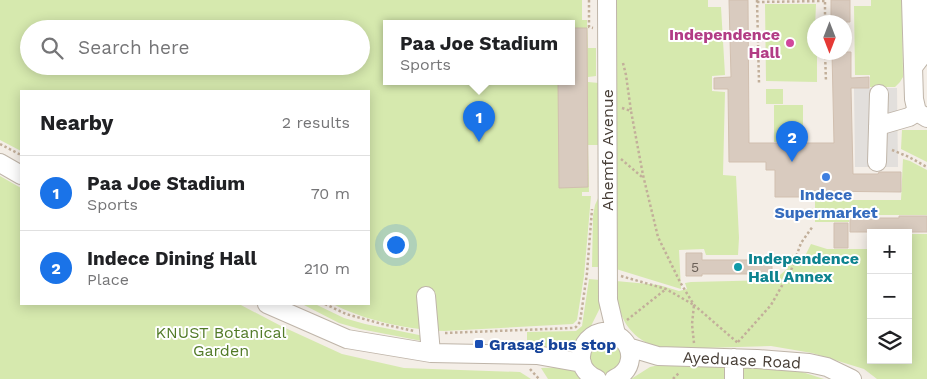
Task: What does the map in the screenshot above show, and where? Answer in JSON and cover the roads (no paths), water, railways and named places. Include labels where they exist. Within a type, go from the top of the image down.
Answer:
[{"type":"street","name":"Ahemfo Avenue","points":[[607,0],[606,102],[610,330]]},
{"type":"street","points":[[878,135],[909,117],[922,115],[914,99],[912,0]]},
{"type":"street","points":[[912,68],[924,53],[924,0]]},
{"type":"street","points":[[877,162],[879,94]]},
{"type":"street","points":[[0,163],[20,174]]},
{"type":"street","points":[[426,296],[431,353]]},
{"type":"street","points":[[269,305],[347,339],[431,353],[537,355],[589,369],[590,337],[610,330],[624,340],[630,356],[624,373],[616,379]]},
{"type":"street","name":"Ayeduase Road","points":[[628,348],[658,356],[757,359],[809,363],[827,367],[852,379]]},
{"type":"street","name":"Ayeduase Road","points":[[628,365],[658,356]]},
{"type":"street","points":[[734,358],[734,379]]},
{"type":"place","name":"Independence Hall","points":[[790,43]]},
{"type":"place","name":"Paa Joe Stadium","points":[[479,142]]},
{"type":"place","name":"Indece Dining Hall","points":[[792,162]]},
{"type":"place","name":"Indece Supermarket","points":[[826,177]]},
{"type":"place","name":"Independence Hall Annex","points":[[738,267]]},
{"type":"place","name":"Grasag bus stop","points":[[479,344]]},
{"type":"park label","name":"KNUST Botanical Garden","points":[[221,341]]}]
